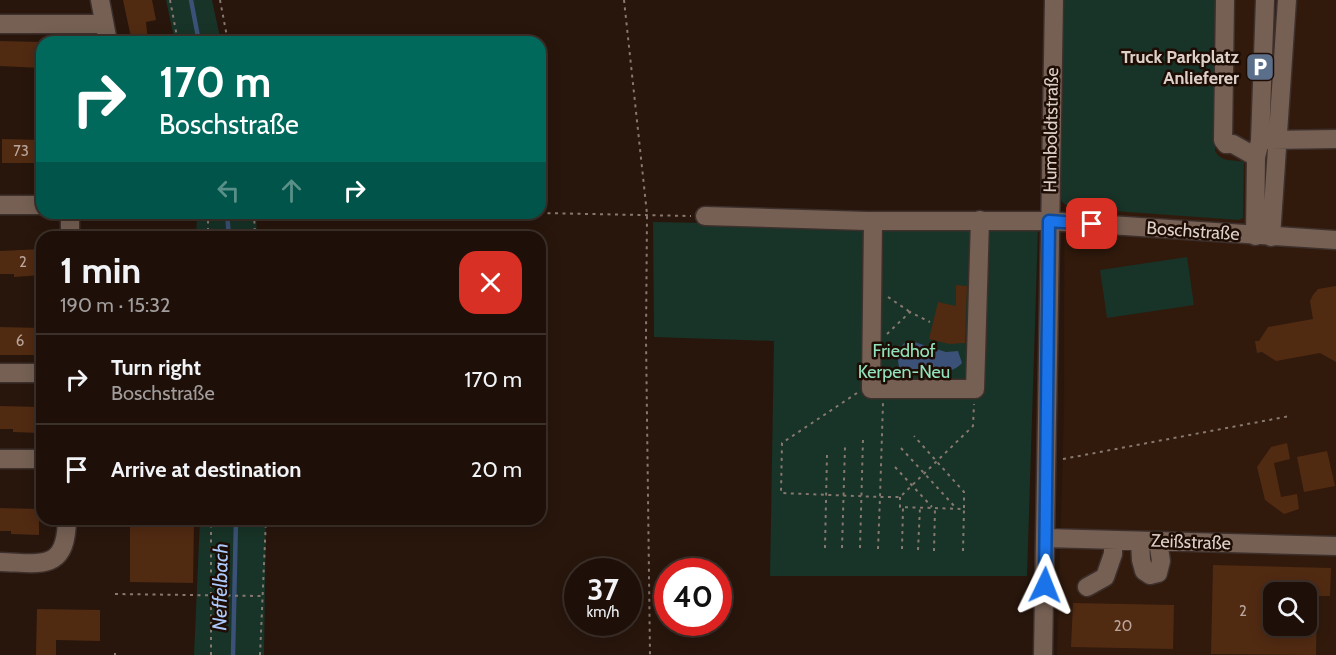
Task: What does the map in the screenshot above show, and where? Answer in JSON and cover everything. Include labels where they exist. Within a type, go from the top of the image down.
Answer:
[{"type":"street","points":[[100,0],[107,36]]},
{"type":"street","name":"Humboldtstraße","points":[[1043,655],[1054,0]]},
{"type":"street","points":[[1225,0],[1223,140],[1226,144],[1265,146],[1336,139]]},
{"type":"street","points":[[1263,237],[1264,0]]},
{"type":"street","points":[[1263,237],[1257,212],[1287,0]]},
{"type":"street","points":[[0,24],[104,24]]},
{"type":"street","points":[[0,205],[36,205]]},
{"type":"street","name":"Boschstraße","points":[[705,216],[873,221],[1049,221],[1263,237],[1336,240]]},
{"type":"street","points":[[873,221],[873,347],[877,389],[975,389],[980,220]]},
{"type":"street","points":[[0,373],[36,373]]},
{"type":"street","points":[[0,459],[36,459]]},
{"type":"street","points":[[0,562],[51,561],[57,557],[67,539],[67,525]]},
{"type":"street","name":"Zeißstraße","points":[[1046,538],[1336,546]]},
{"type":"street","points":[[1087,587],[1105,577],[1113,554],[1113,540]]},
{"type":"path","points":[[170,0],[177,36]]},
{"type":"path","points":[[220,0],[227,36]]},
{"type":"path","points":[[624,0],[647,214],[646,350],[650,655]]},
{"type":"path","points":[[546,213],[705,216]]},
{"type":"path","points":[[874,287],[910,312],[930,322]]},
{"type":"path","points":[[873,347],[910,312]]},
{"type":"path","points":[[878,549],[880,497],[877,389],[862,389],[782,443],[781,493],[844,496],[880,497],[900,497],[973,426],[975,389]]},
{"type":"path","points":[[1048,462],[1290,416]]},
{"type":"path","points":[[914,436],[964,492],[963,551]]},
{"type":"path","points":[[860,548],[863,439]]},
{"type":"path","points":[[842,548],[845,447]]},
{"type":"path","points":[[901,448],[956,508]]},
{"type":"path","points":[[825,548],[827,454]]},
{"type":"path","points":[[895,467],[933,508],[934,551]]},
{"type":"path","points":[[900,497],[900,507],[963,509]]},
{"type":"path","points":[[902,549],[903,507]]},
{"type":"path","points":[[918,550],[920,507]]},
{"type":"path","points":[[210,655],[211,525]]},
{"type":"path","points":[[260,655],[259,596],[265,525]]},
{"type":"path","points":[[115,594],[259,596]]},
{"type":"shaded area","points":[[1065,0],[1336,0],[1336,655],[1057,655],[1064,413]]},
{"type":"green space","points":[[166,0],[212,0],[220,36],[174,36]]},
{"type":"green space","points":[[1061,0],[1218,0],[1215,151],[1224,159],[1244,162],[1243,218],[1239,220],[1071,208],[1062,202],[1057,190]]},
{"type":"green space","points":[[197,219],[256,219],[257,231],[196,231]]},
{"type":"green space","name":"Friedhof Kerpen-Neu","points":[[653,222],[1038,229],[1027,576],[770,576],[774,341],[654,337]]},
{"type":"green space","points":[[1187,257],[1194,305],[1107,318],[1100,270]]},
{"type":"green space","points":[[200,525],[266,525],[264,655],[194,655]]},
{"type":"water","points":[[906,341],[946,352],[958,351],[962,363],[956,368],[941,373],[900,370],[898,354]]},
{"type":"building","points":[[123,0],[152,0],[156,20],[146,22],[147,36],[131,36]]},
{"type":"building","points":[[0,41],[36,42],[36,68],[0,66]]},
{"type":"building","points":[[2,139],[36,140],[36,163],[2,163]]},
{"type":"building","points":[[36,249],[36,275],[14,277],[14,274],[0,274],[0,251]]},
{"type":"building","points":[[956,285],[967,286],[965,343],[949,344],[929,339],[938,302],[956,306]]},
{"type":"building","points":[[1336,286],[1336,362],[1320,353],[1276,361],[1262,352],[1257,353],[1255,341],[1259,341],[1268,327],[1313,319],[1310,301],[1313,295],[1318,289]]},
{"type":"building","points":[[0,327],[36,328],[36,355],[0,355]]},
{"type":"building","points":[[0,406],[36,407],[36,433],[0,429]]},
{"type":"building","points":[[1287,443],[1290,459],[1274,463],[1281,497],[1297,494],[1299,509],[1284,514],[1265,500],[1257,467],[1271,447]]},
{"type":"building","points":[[1327,451],[1335,486],[1304,492],[1297,457]]},
{"type":"building","points":[[0,508],[36,509],[36,525],[39,525],[39,535],[11,534],[11,531],[0,531]]},
{"type":"building","points":[[130,525],[194,525],[193,583],[130,582]]},
{"type":"building","points":[[1213,565],[1331,568],[1330,596],[1317,596],[1317,582],[1263,582],[1263,636],[1316,636],[1316,655],[1211,654]]},
{"type":"building","points":[[1073,603],[1174,605],[1173,649],[1071,647]]},
{"type":"building","points":[[37,609],[100,610],[100,641],[56,640],[56,655],[36,655]]},
{"type":"waterway","name":"Neffelbach","points":[[191,0],[198,36]]},
{"type":"waterway","name":"Neffelbach","points":[[228,219],[228,231]]},
{"type":"waterway","name":"Neffelbach","points":[[233,655],[236,525]]},
{"type":"place","name":"Truck Parkplatz Anlieferer","points":[[1260,67]]},
{"type":"route","points":[[1045,585],[1049,221],[1092,224]]}]
